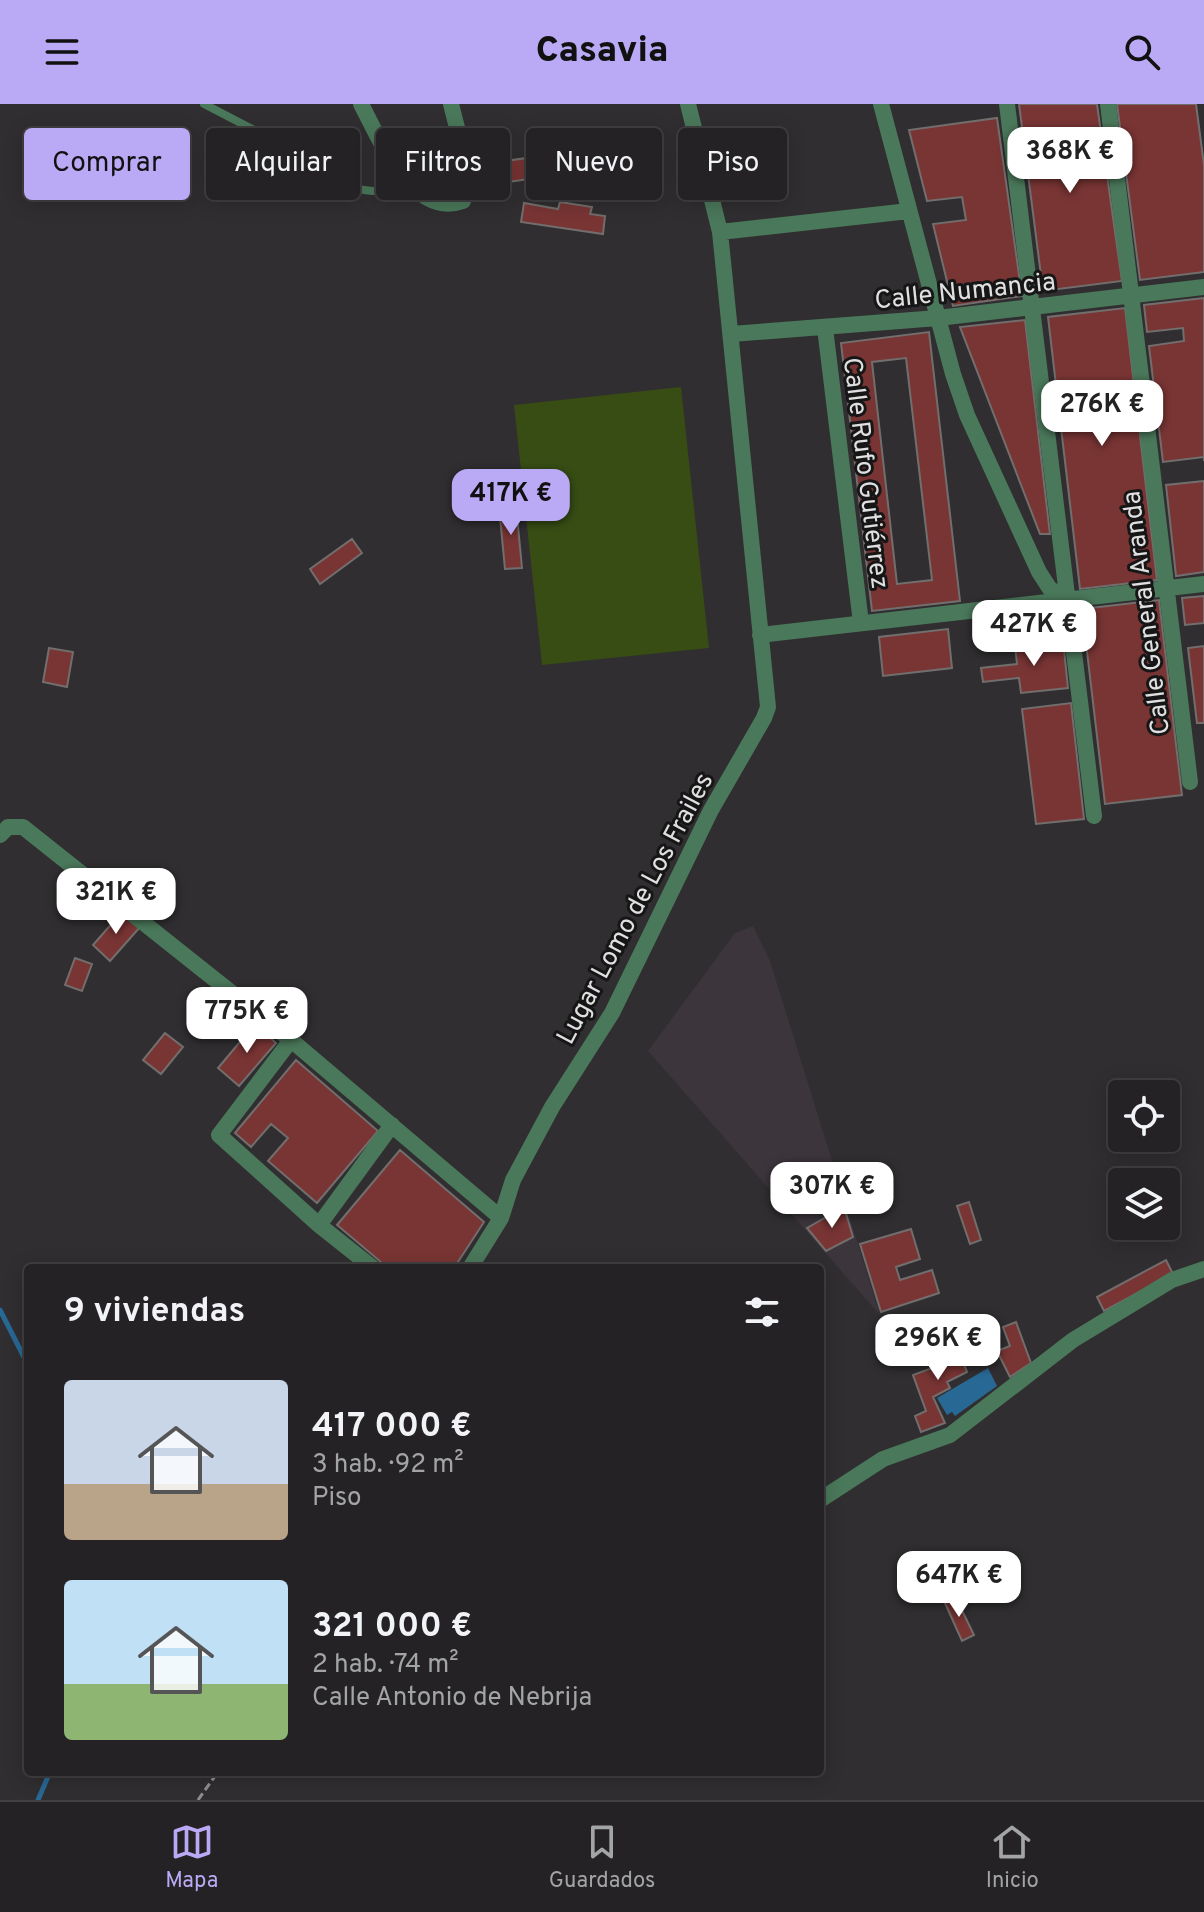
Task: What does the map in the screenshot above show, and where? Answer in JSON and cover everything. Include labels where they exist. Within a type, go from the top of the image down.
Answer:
[{"type":"street","points":[[361,104],[376,132]]},
{"type":"street","points":[[451,104],[457,128]]},
{"type":"street","points":[[688,104],[720,232],[760,635],[1204,584]]},
{"type":"street","points":[[881,104],[967,415],[1039,572],[1050,589],[1068,599]]},
{"type":"street","points":[[1007,104],[1094,816]]},
{"type":"street","name":"Calle General Aranda","points":[[1108,104],[1190,782]]},
{"type":"street","points":[[436,200],[454,204],[463,200]]},
{"type":"street","points":[[720,232],[909,211]]},
{"type":"street","name":"Calle Numancia","points":[[731,334],[938,318],[1204,287]]},
{"type":"street","name":"Calle Rufo Gutiérrez","points":[[825,328],[861,623]]},
{"type":"street","points":[[1029,548],[1050,556],[1062,549]]},
{"type":"street","points":[[1021,604],[1034,588],[1039,572]]},
{"type":"street","name":"Lugar Lomo de Los Frailes","points":[[472,1264],[501,1218],[513,1180],[552,1107],[612,1013],[711,810],[764,718],[768,707],[760,635]]},
{"type":"street","points":[[4,831],[23,827],[291,1040],[501,1218]]},
{"type":"street","points":[[291,1040],[219,1135],[319,1225],[368,1264]]},
{"type":"street","points":[[319,1225],[392,1125]]},
{"type":"street","points":[[824,1497],[883,1459],[950,1435],[1073,1340],[1172,1280],[1204,1269]]},
{"type":"lane","points":[[204,104],[355,189],[376,191]]},
{"type":"path","points":[[198,1800],[215,1776]]},
{"type":"shaded area","points":[[753,926],[770,961],[880,1315],[648,1051],[735,933]]},
{"type":"green space","points":[[681,387],[709,648],[542,665],[514,405]]},
{"type":"water","points":[[988,1368],[997,1386],[955,1416],[952,1412],[947,1415],[937,1398]]},
{"type":"building","points":[[1019,104],[1097,104],[1122,281],[1043,291]]},
{"type":"building","points":[[1117,104],[1196,104],[1204,165],[1204,272],[1140,280]]},
{"type":"building","points":[[997,118],[1022,296],[953,306],[933,224],[966,220],[962,197],[927,201],[909,130]]},
{"type":"building","points":[[526,158],[526,180],[510,182],[510,160]]},
{"type":"building","points":[[560,202],[592,207],[590,214],[605,216],[603,234],[521,222],[524,203],[558,209]]},
{"type":"building","points":[[1204,298],[1204,457],[1163,462],[1149,346],[1184,341],[1183,328],[1147,332],[1144,305]]},
{"type":"building","points":[[1125,308],[1157,580],[1080,589],[1048,317]]},
{"type":"building","points":[[1025,320],[1050,534],[1040,534],[960,327]]},
{"type":"building","points":[[929,332],[960,601],[872,611],[841,343]],"holes":[[[906,358],[932,580],[897,584],[872,362]]]},
{"type":"building","points":[[1204,481],[1204,572],[1176,576],[1166,485]]},
{"type":"building","points":[[516,505],[522,568],[505,569],[499,507]]},
{"type":"building","points":[[352,539],[362,553],[320,584],[310,569]]},
{"type":"building","points":[[1204,596],[1204,623],[1185,625],[1182,598]]},
{"type":"building","points":[[1159,600],[1182,795],[1105,804],[1082,609]]},
{"type":"building","points":[[948,629],[952,668],[883,676],[879,637]]},
{"type":"building","points":[[1063,640],[1068,688],[1021,693],[1019,678],[983,682],[981,668],[1017,664],[1015,646]]},
{"type":"building","points":[[1204,646],[1204,723],[1197,723],[1188,648]]},
{"type":"building","points":[[49,648],[73,652],[67,687],[43,682]]},
{"type":"building","points":[[1071,703],[1084,819],[1036,824],[1022,709]]},
{"type":"building","points":[[122,912],[140,927],[110,961],[93,945]]},
{"type":"building","points":[[75,958],[92,964],[82,991],[65,985]]},
{"type":"building","points":[[255,1024],[276,1043],[239,1086],[218,1068]]},
{"type":"building","points":[[165,1033],[183,1047],[161,1074],[143,1060]]},
{"type":"building","points":[[296,1060],[378,1131],[317,1203],[268,1161],[288,1138],[271,1124],[251,1147],[235,1133]]},
{"type":"building","points":[[400,1150],[484,1222],[457,1264],[383,1264],[337,1225]]},
{"type":"building","points":[[969,1202],[981,1240],[970,1244],[957,1206]]},
{"type":"building","points":[[844,1207],[853,1237],[826,1251],[807,1228]]},
{"type":"building","points":[[911,1229],[920,1259],[896,1267],[900,1280],[932,1270],[939,1293],[881,1312],[860,1244]]},
{"type":"building","points":[[1166,1260],[1173,1274],[1104,1311],[1097,1297]]},
{"type":"building","points":[[1016,1322],[1031,1363],[1010,1377],[997,1351],[1010,1346],[1003,1327]]},
{"type":"building","points":[[950,1326],[967,1372],[947,1382],[950,1388],[933,1397],[945,1423],[921,1432],[915,1416],[926,1411],[913,1375],[951,1361],[940,1330]]},
{"type":"building","points":[[955,1596],[974,1635],[962,1641],[944,1601]]},
{"type":"waterway","points":[[0,1310],[24,1357]]},
{"type":"waterway","points":[[38,1800],[48,1776]]}]
